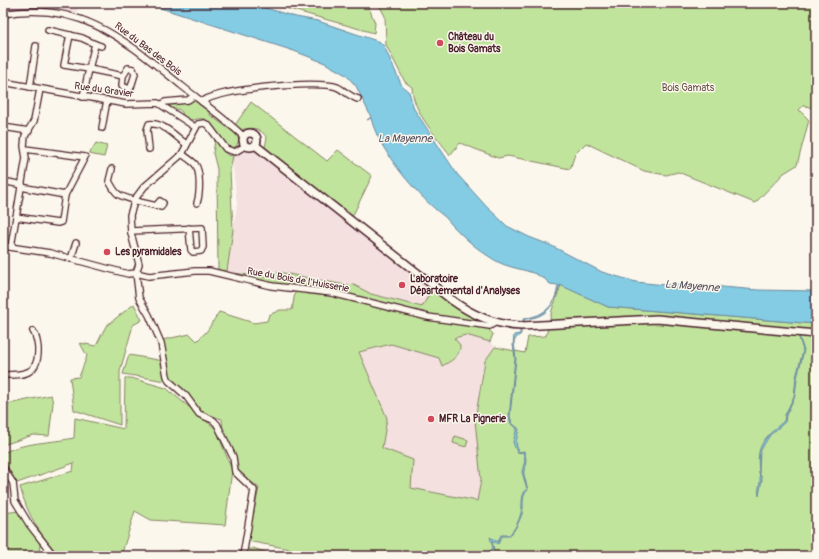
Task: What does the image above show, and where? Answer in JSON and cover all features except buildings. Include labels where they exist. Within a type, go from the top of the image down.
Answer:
[{"type":"main road","points":[[250,132],[254,134],[257,138],[255,145],[249,148],[245,146],[242,143],[243,136],[250,132]]},
{"type":"main road","points":[[255,145],[453,301],[474,314],[496,322],[521,326],[657,319],[816,334]]},
{"type":"street","name":"Rue du Bas des Bois","points":[[3,14],[47,12],[81,18],[97,24],[120,37],[243,136]]},
{"type":"street","points":[[48,30],[70,35],[98,45],[89,69],[83,97]]},
{"type":"street","points":[[70,35],[64,65],[123,76]]},
{"type":"street","points":[[30,87],[36,46]]},
{"type":"street","name":"Rue du Gravier","points":[[3,82],[126,104],[162,104],[188,100],[194,96]]},
{"type":"street","points":[[202,102],[209,97],[228,91],[286,86],[329,85],[338,87],[346,94],[358,99]]},
{"type":"street","points":[[11,247],[26,158],[26,136],[34,121],[40,89]]},
{"type":"street","points":[[102,128],[107,100]]},
{"type":"street","points":[[162,104],[195,127]]},
{"type":"street","points":[[243,556],[254,490],[235,472],[233,457],[217,424],[213,420],[198,414],[186,396],[169,381],[166,372],[162,343],[139,298],[136,273],[139,264],[138,253],[131,231],[130,214],[135,199],[144,187],[182,154],[195,127],[201,123],[208,125],[228,150],[235,152],[245,146]]},
{"type":"street","points":[[148,149],[147,130],[149,124],[160,125],[186,144]]},
{"type":"street","points":[[3,127],[29,131]]},
{"type":"street","points":[[16,216],[58,223],[61,222],[65,195],[85,157],[25,149]]},
{"type":"street","points":[[182,154],[195,164],[197,170],[199,197],[197,203]]},
{"type":"street","points":[[112,169],[109,182],[118,194],[125,198],[135,199],[156,206]]},
{"type":"street","points":[[3,181],[65,195]]},
{"type":"street","points":[[131,231],[190,228],[202,228],[203,247],[201,251],[193,252],[191,250],[190,228]]},
{"type":"street","points":[[71,259],[76,243]]},
{"type":"street","name":"Rue du Bois de l'Huisserie","points":[[3,246],[50,253],[128,274],[136,273],[149,276],[194,271],[209,271],[272,286],[332,293],[428,317],[490,326],[496,322]]},
{"type":"street","points":[[3,375],[23,375],[32,370],[36,365],[38,358],[37,336],[33,331]]},
{"type":"street","points":[[3,468],[13,483],[15,502],[29,524],[54,556]]},
{"type":"shaded area","points":[[3,3],[80,3],[75,15],[45,12],[3,14]]},
{"type":"shaded area","points":[[249,151],[258,151],[380,250],[432,289],[422,307],[371,294],[352,284],[350,287],[227,271],[237,204],[232,157]]},
{"type":"shaded area","name":"MFR La Pignerie","points":[[466,335],[490,342],[495,347],[485,361],[475,420],[481,480],[477,501],[411,488],[382,448],[387,418],[359,352],[391,344],[439,358],[442,366],[457,357],[461,350],[460,345],[454,339]]},
{"type":"green space","points":[[268,3],[367,3],[375,23],[374,33]]},
{"type":"green space","name":"Bois Gamats","points":[[378,3],[812,3],[816,22],[816,103],[814,109],[804,105],[799,110],[809,120],[797,165],[784,173],[755,203],[678,172],[666,175],[644,171],[586,143],[575,154],[570,169],[508,156],[498,158],[460,143],[450,155],[421,115],[413,97],[412,87],[405,82],[386,45],[385,16]]},
{"type":"green space","points":[[194,100],[209,112],[210,115],[236,134],[239,140],[236,147],[226,145],[207,120],[190,120],[183,116],[182,112],[178,109],[173,109],[168,105],[189,103]]},
{"type":"green space","points":[[251,102],[327,161],[338,150],[372,176],[351,219],[264,151],[267,138],[262,132],[252,128],[240,130],[235,125]]},
{"type":"green space","points":[[215,140],[227,155],[233,156],[230,171],[233,230],[227,271],[218,270],[217,169],[213,153]]},
{"type":"green space","points":[[96,143],[107,146],[104,157],[89,154]]},
{"type":"green space","points":[[278,272],[350,286],[352,284],[371,294],[422,307],[432,289],[476,318],[470,326],[487,328],[493,334],[490,342],[466,335],[454,338],[460,345],[459,352],[455,358],[442,366],[439,358],[391,344],[359,352],[387,418],[382,448],[413,460],[411,488],[477,501],[481,480],[475,420],[485,361],[495,347],[525,353],[528,337],[546,336],[552,310],[561,285],[608,307],[816,324],[816,556],[309,556],[290,549],[247,541],[259,488],[238,471],[235,453],[223,431],[222,419],[207,415],[196,408],[189,396],[169,377],[162,340],[190,334],[197,341],[207,331],[219,312],[254,323],[267,321],[269,315],[280,310],[292,310],[296,286],[270,283],[234,273],[271,278]]},
{"type":"green space","points":[[134,304],[142,320],[133,325],[120,371],[120,425],[74,410],[70,378],[79,377],[87,356],[80,343],[96,346],[106,326]]},
{"type":"green space","points":[[129,355],[164,361],[166,381],[123,374]]},
{"type":"green space","points":[[125,378],[131,378],[166,388],[216,429],[232,470],[225,525],[151,520],[135,511],[121,556],[60,556],[46,540],[31,516],[20,487],[73,471],[74,463],[17,483],[3,459],[3,453],[11,449],[28,445],[74,438],[75,418],[124,429]]},
{"type":"green space","points":[[51,395],[53,403],[49,436],[33,435],[3,445],[3,405]]},
{"type":"green space","points":[[455,436],[468,440],[466,447],[453,443]]},
{"type":"green space","points":[[19,511],[40,543],[39,556],[3,556],[3,513]]},
{"type":"green space","points":[[253,548],[277,556],[245,556],[247,550]]},
{"type":"green space","points":[[181,550],[227,556],[170,556]]},
{"type":"water","name":"La Mayenne","points":[[145,3],[249,3],[296,17],[318,21],[380,42],[384,46],[402,86],[409,92],[414,109],[457,174],[485,205],[507,226],[550,245],[602,272],[636,282],[665,285],[687,284],[758,290],[816,291],[816,324],[608,307],[560,285],[557,293],[558,285],[550,284],[545,279],[533,273],[498,262],[469,241],[412,186],[382,144],[375,131],[371,118],[367,120],[371,117],[356,86],[346,75],[325,63],[294,51]]},
{"type":"water","name":"La Mayenne","points":[[557,294],[555,298],[549,309],[545,313],[540,316],[525,319],[523,322],[523,319],[537,315],[548,309]]},
{"type":"water","points":[[520,330],[521,334],[514,342],[516,359],[510,416],[512,423],[519,429],[516,442],[518,452],[524,451],[525,454],[526,461],[524,472],[528,490],[524,495],[522,514],[514,531],[510,536],[502,536],[498,544],[492,541],[494,550],[491,550],[489,554],[484,556],[493,548],[490,537],[498,542],[501,535],[509,535],[515,528],[521,513],[523,494],[527,489],[522,472],[525,460],[523,452],[517,453],[513,442],[517,428],[511,424],[509,417],[515,358],[513,345],[514,335],[520,334]]},
{"type":"water","points":[[798,334],[804,350],[797,378],[795,396],[786,415],[785,422],[770,435],[760,451],[759,471],[758,459],[761,446],[769,434],[784,421],[785,415],[794,396],[796,377],[803,351]]},
{"type":"water","points":[[759,473],[762,479],[759,496],[758,491],[760,480]]},
{"type":"place","name":"Château du Bois Gamats","points":[[440,43]]},
{"type":"place","name":"Les pyramidales","points":[[107,252]]},
{"type":"place","name":"Laboratoire Départemental d'Analyses","points":[[402,285]]},
{"type":"place","name":"MFR La Pignerie","points":[[431,419]]}]
